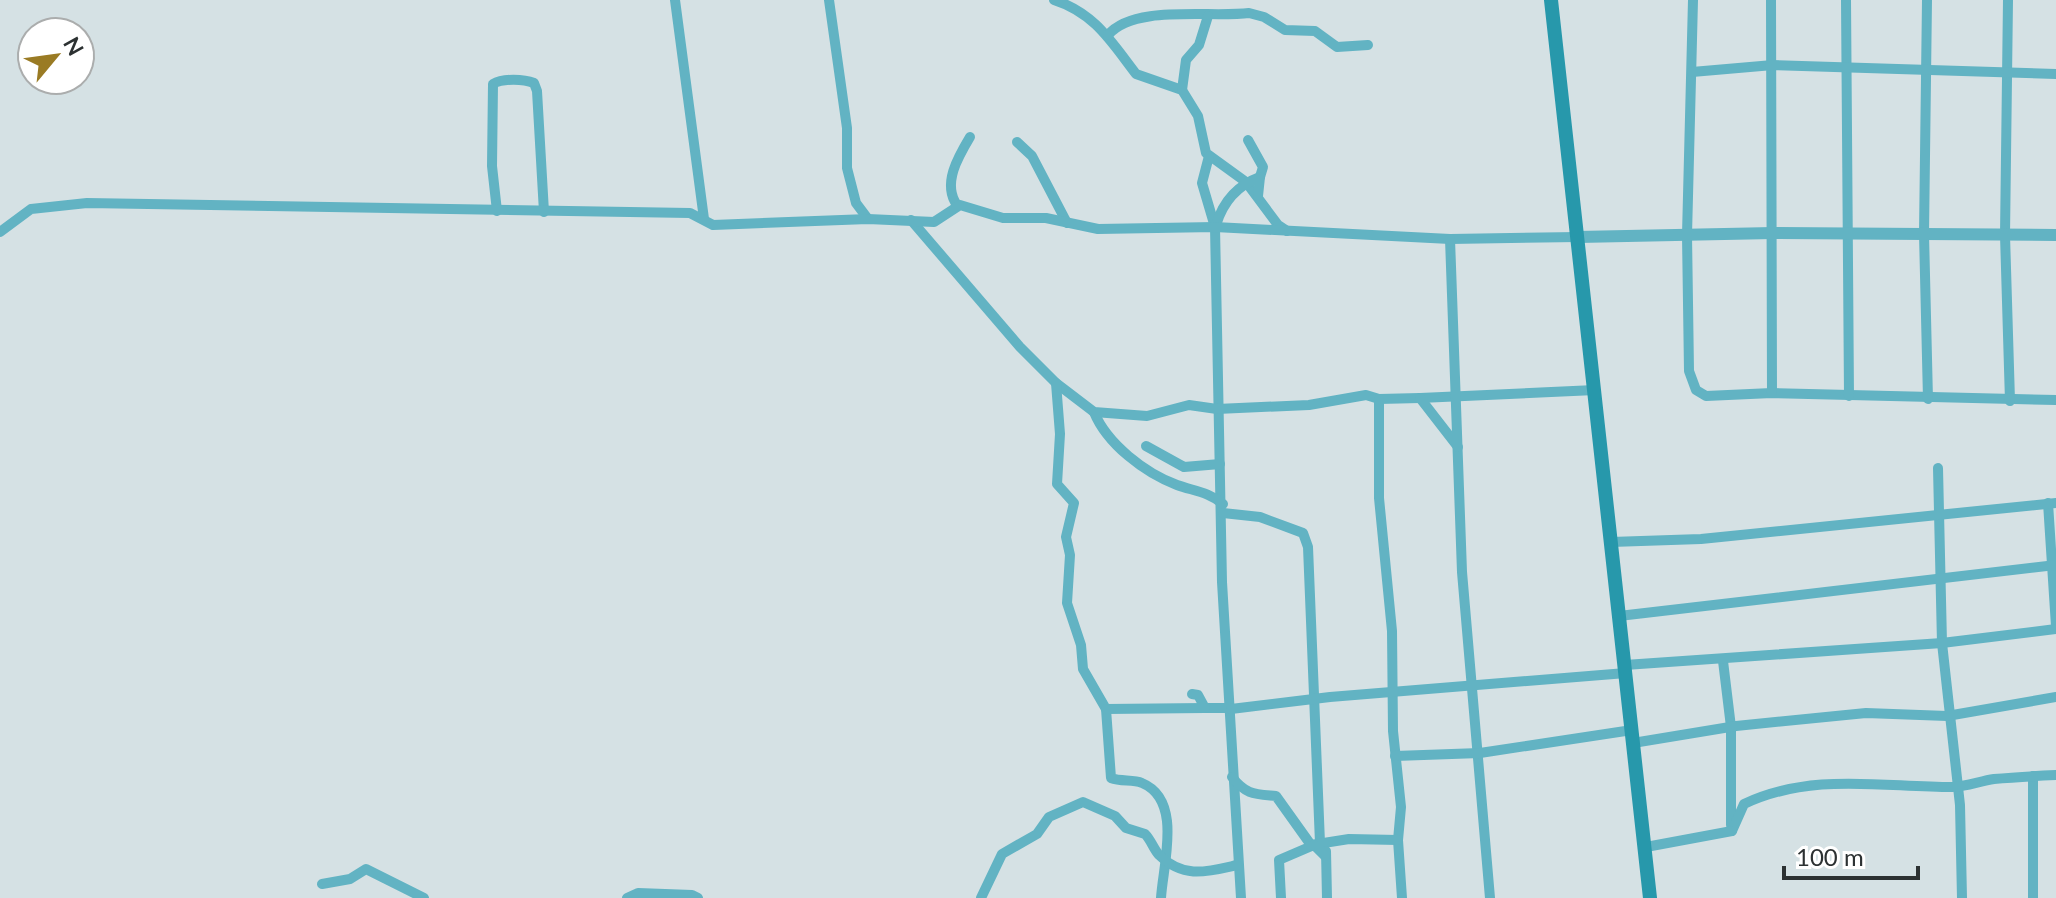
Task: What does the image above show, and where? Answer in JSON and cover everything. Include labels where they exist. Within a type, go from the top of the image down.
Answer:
[{"type":"main road","points":[[1551,0],[1650,898]]},
{"type":"street","points":[[675,0],[704,219]]},
{"type":"street","points":[[829,0],[847,128],[847,168],[856,203],[868,219]]},
{"type":"street","points":[[1054,0],[1088,17],[1108,35],[1136,74],[1182,90]]},
{"type":"street","points":[[1693,0],[1687,235],[1689,371],[1696,390],[1706,396],[1772,393],[2056,400]]},
{"type":"street","points":[[1771,0],[1772,393]]},
{"type":"street","points":[[1846,0],[1849,396]]},
{"type":"street","points":[[1927,0],[1924,234],[1928,399]]},
{"type":"street","points":[[2008,0],[2005,235],[2010,401]]},
{"type":"street","points":[[1108,35],[1117,24],[1142,18],[1249,13],[1285,30],[1315,31],[1337,47],[1368,45]]},
{"type":"street","points":[[1208,16],[1199,45],[1186,60],[1182,90],[1198,116],[1202,141],[1209,156],[1246,182],[1278,225],[1289,233]]},
{"type":"street","points":[[1692,72],[1773,65],[2056,74]]},
{"type":"street","points":[[497,211],[492,166],[493,84],[499,80],[528,81],[534,83],[537,91],[544,212]]},
{"type":"street","points":[[957,205],[950,189],[959,155],[970,137]]},
{"type":"street","points":[[1248,140],[1263,167],[1258,196]]},
{"type":"street","points":[[1017,142],[1032,156],[1067,223]]},
{"type":"street","points":[[1209,156],[1202,183],[1215,227],[1217,409],[1223,508],[1222,582],[1241,898]]},
{"type":"street","points":[[1215,227],[1231,196],[1246,182],[1260,177]]},
{"type":"street","points":[[0,232],[31,209],[87,203],[690,213],[713,225],[868,219],[938,221],[957,205]]},
{"type":"street","points":[[957,205],[1003,218],[1032,217],[1098,229],[1215,227],[1450,239],[1773,233],[2056,235]]},
{"type":"street","points":[[911,220],[936,254],[1056,383],[1094,412],[1105,436],[1172,483],[1206,492],[1223,508],[1260,517],[1304,534],[1311,575],[1321,843],[1325,856],[1327,898]]},
{"type":"street","points":[[1450,239],[1462,572],[1480,753],[1490,898]]},
{"type":"street","points":[[1056,383],[1060,434],[1057,484],[1074,503],[1066,537],[1070,555],[1067,603],[1081,645],[1083,669],[1106,709],[1111,778],[1143,783],[1158,794],[1169,832],[1163,858],[1161,898]]},
{"type":"street","points":[[1094,412],[1147,416],[1189,405],[1217,409],[1309,405],[1366,395],[1379,399],[1595,390]]},
{"type":"street","points":[[1420,398],[1458,448]]},
{"type":"street","points":[[1379,399],[1379,498],[1401,807],[1398,840],[1402,898]]},
{"type":"street","points":[[1146,446],[1184,467],[1220,464]]},
{"type":"street","points":[[1938,468],[1942,643],[1947,716],[1957,787],[1962,898]]},
{"type":"street","points":[[1106,709],[1231,708],[1626,669],[1942,643],[2056,628],[2052,503],[1939,516],[1837,522],[1701,539],[1611,542]]},
{"type":"street","points":[[1619,616],[2055,565]]},
{"type":"street","points":[[1723,661],[1731,727],[1732,831]]},
{"type":"street","points":[[1192,694],[1198,695],[1205,708]]},
{"type":"street","points":[[1395,756],[1480,753],[1866,713],[1947,716],[2056,697]]},
{"type":"street","points":[[1732,831],[1744,804],[1785,789],[1853,781],[1885,786],[1957,787],[1991,779],[2056,775]]},
{"type":"street","points":[[2033,776],[2033,898]]},
{"type":"street","points":[[1232,777],[1254,796],[1276,796],[1309,843],[1398,840]]},
{"type":"street","points":[[981,898],[1002,854],[1037,834],[1049,817],[1078,803],[1087,802],[1108,812],[1126,828],[1145,834],[1163,858],[1181,871],[1193,874],[1237,865]]},
{"type":"street","points":[[1646,847],[1732,831]]},
{"type":"street","points":[[1281,898],[1279,860],[1321,843]]},
{"type":"street","points":[[322,884],[347,880],[366,869],[424,898]]},
{"type":"street","points":[[627,898],[638,893],[692,895],[698,898]]}]
